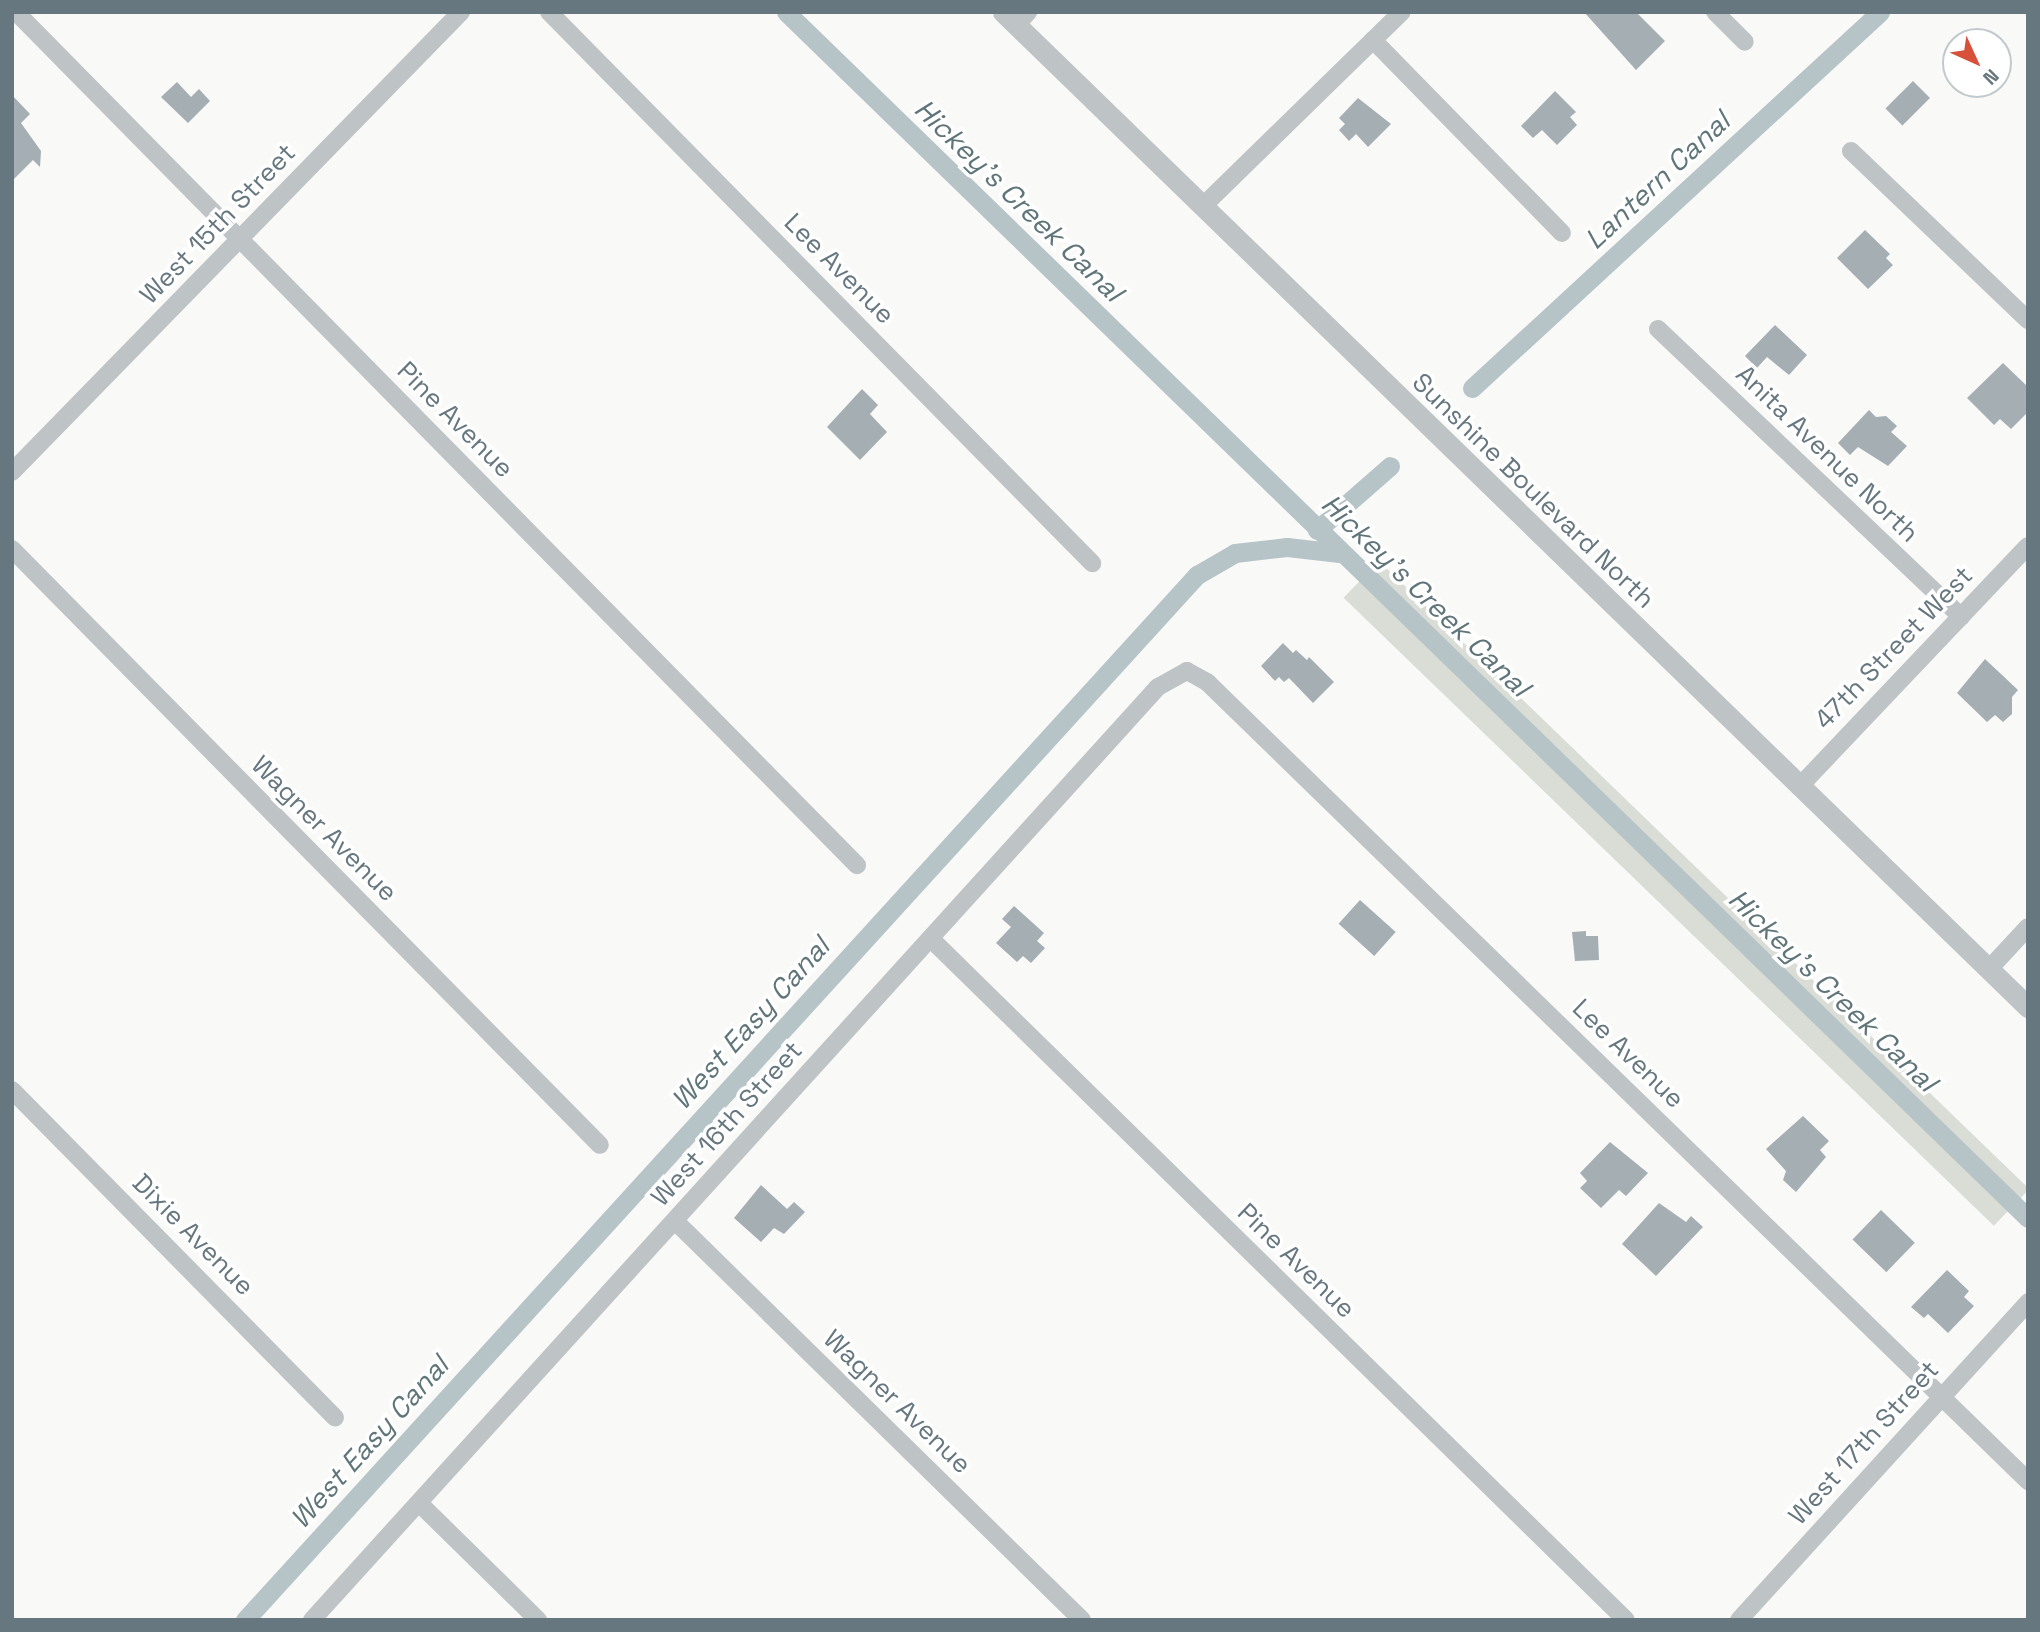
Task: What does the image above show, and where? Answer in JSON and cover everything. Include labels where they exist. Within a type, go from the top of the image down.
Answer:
[{"type":"street","name":"Pine Avenue","points":[[16,12],[857,865]]},
{"type":"street","name":"West 15th Street","points":[[12,472],[461,12]]},
{"type":"street","name":"Lee Avenue","points":[[549,12],[1092,563]]},
{"type":"street","points":[[1202,207],[1402,12]]},
{"type":"street","points":[[1715,12],[1745,42]]},
{"type":"street","name":"Sunshine Boulevard North","points":[[1016,17],[1202,207],[2028,1007]]},
{"type":"street","points":[[1373,40],[1562,233]]},
{"type":"street","points":[[1851,151],[2028,320]]},
{"type":"street","name":"Anita Avenue North","points":[[1658,329],[1961,617]]},
{"type":"street","name":"47th Street West","points":[[1799,787],[2028,546]]},
{"type":"street","name":"Wagner Avenue","points":[[12,549],[600,1144]]},
{"type":"street","name":"Lee Avenue","points":[[1187,671],[1207,682],[2028,1481]]},
{"type":"street","name":"West 16th Street","points":[[312,1620],[1158,687],[1187,671]]},
{"type":"street","points":[[1989,969],[2028,927]]},
{"type":"street","name":"Pine Avenue","points":[[931,939],[1626,1620]]},
{"type":"street","name":"Dixie Avenue","points":[[12,1090],[335,1418]]},
{"type":"street","name":"Wagner Avenue","points":[[675,1221],[1082,1620]]},
{"type":"street","name":"West 17th Street","points":[[1739,1620],[2028,1302]]},
{"type":"street","points":[[419,1503],[538,1620]]},
{"type":"shaded area","points":[[1379,561],[2028,1188],[1994,1226],[1344,598]]},
{"type":"building","points":[[1584,12],[1636,12],[1665,41],[1636,70]]},
{"type":"building","points":[[1913,81],[1930,98],[1902,126],[1885,109]]},
{"type":"building","points":[[177,82],[191,97],[199,89],[210,101],[188,123],[161,97]]},
{"type":"building","points":[[1555,91],[1576,112],[1570,117],[1577,125],[1557,145],[1542,130],[1533,138],[1521,126]]},
{"type":"building","points":[[12,95],[30,114],[21,123],[41,151],[40,167],[33,160],[12,181]]},
{"type":"building","points":[[1358,98],[1391,124],[1368,147],[1356,134],[1349,141],[1339,130],[1345,124],[1339,118]]},
{"type":"building","points":[[1865,230],[1890,254],[1886,258],[1893,265],[1868,289],[1837,258]]},
{"type":"building","points":[[1775,325],[1807,355],[1789,375],[1767,357],[1757,368],[1745,356]]},
{"type":"building","points":[[2003,363],[2028,387],[2028,412],[2011,429],[2000,419],[1994,425],[1967,398]]},
{"type":"building","points":[[862,389],[878,405],[870,414],[887,432],[860,460],[827,427]]},
{"type":"building","points":[[1869,410],[1876,417],[1886,416],[1897,426],[1891,432],[1907,446],[1888,466],[1858,447],[1850,455],[1838,443]]},
{"type":"building","points":[[1283,643],[1293,653],[1296,650],[1307,660],[1309,657],[1334,682],[1313,703],[1289,678],[1284,682],[1279,677],[1275,681],[1261,666]]},
{"type":"building","points":[[1985,659],[2018,690],[2012,697],[2012,714],[2003,722],[1995,715],[1987,722],[1957,693]]},
{"type":"building","points":[[1360,900],[1396,932],[1374,956],[1339,924]]},
{"type":"building","points":[[1014,906],[1044,933],[1037,941],[1045,948],[1031,963],[1023,956],[1017,962],[996,943],[1011,927],[1002,919]]},
{"type":"building","points":[[1586,931],[1586,936],[1598,936],[1599,960],[1575,961],[1572,932]]},
{"type":"building","points":[[1803,1116],[1829,1141],[1820,1150],[1826,1157],[1796,1192],[1783,1180],[1786,1171],[1766,1149]]},
{"type":"building","points":[[1610,1142],[1648,1173],[1626,1196],[1619,1190],[1601,1208],[1580,1188],[1587,1181],[1580,1173]]},
{"type":"building","points":[[761,1185],[787,1209],[794,1202],[805,1212],[784,1234],[774,1228],[761,1242],[734,1218]]},
{"type":"building","points":[[1659,1203],[1686,1222],[1691,1216],[1703,1227],[1656,1276],[1622,1244]]},
{"type":"building","points":[[1881,1210],[1915,1243],[1886,1272],[1853,1239]]},
{"type":"building","points":[[1947,1270],[1969,1291],[1964,1297],[1974,1306],[1948,1333],[1928,1314],[1924,1318],[1911,1307]]},
{"type":"waterway","name":"Hickey's Creek Canal","points":[[786,12],[2028,1218]]},
{"type":"waterway","name":"Lantern Canal","points":[[1472,388],[1880,12]]},
{"type":"waterway","name":"Lantern Canal","points":[[1317,530],[1390,466]]},
{"type":"waterway","name":"West Easy Canal","points":[[245,1620],[1197,575],[1235,553],[1287,547],[1340,553]]}]
